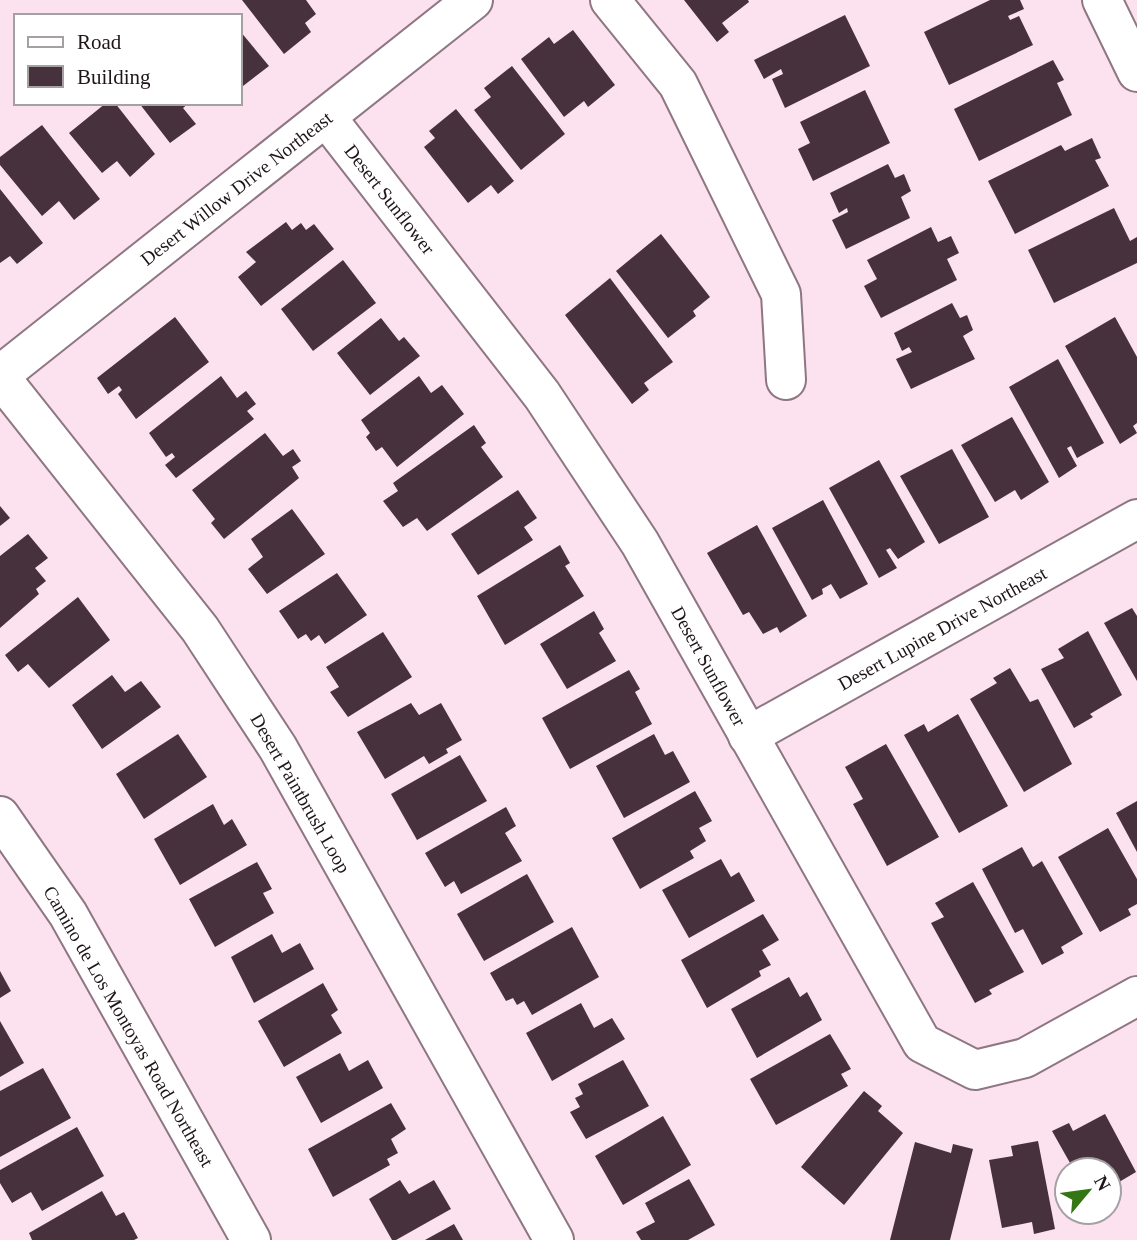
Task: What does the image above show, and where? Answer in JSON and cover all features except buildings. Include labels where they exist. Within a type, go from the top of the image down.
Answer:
[{"type":"street","name":"Desert Willow Drive Northeast","points":[[0,376],[473,0]]},
{"type":"street","points":[[610,0],[678,84],[780,294],[786,380]]},
{"type":"street","points":[[1101,0],[1137,72]]},
{"type":"street","name":"Desert Sunflower","points":[[326,117],[542,396],[640,543],[922,1043],[975,1070],[1025,1058],[1137,996]]},
{"type":"street","name":"Desert Paintbrush Loop","points":[[0,376],[200,629],[278,748],[554,1240]]},
{"type":"street","name":"Desert Lupine Drive Northeast","points":[[748,736],[1137,519]]},
{"type":"street","name":"Camino de Los Montoyas Road Northeast","points":[[0,817],[68,914],[251,1240]]}]
